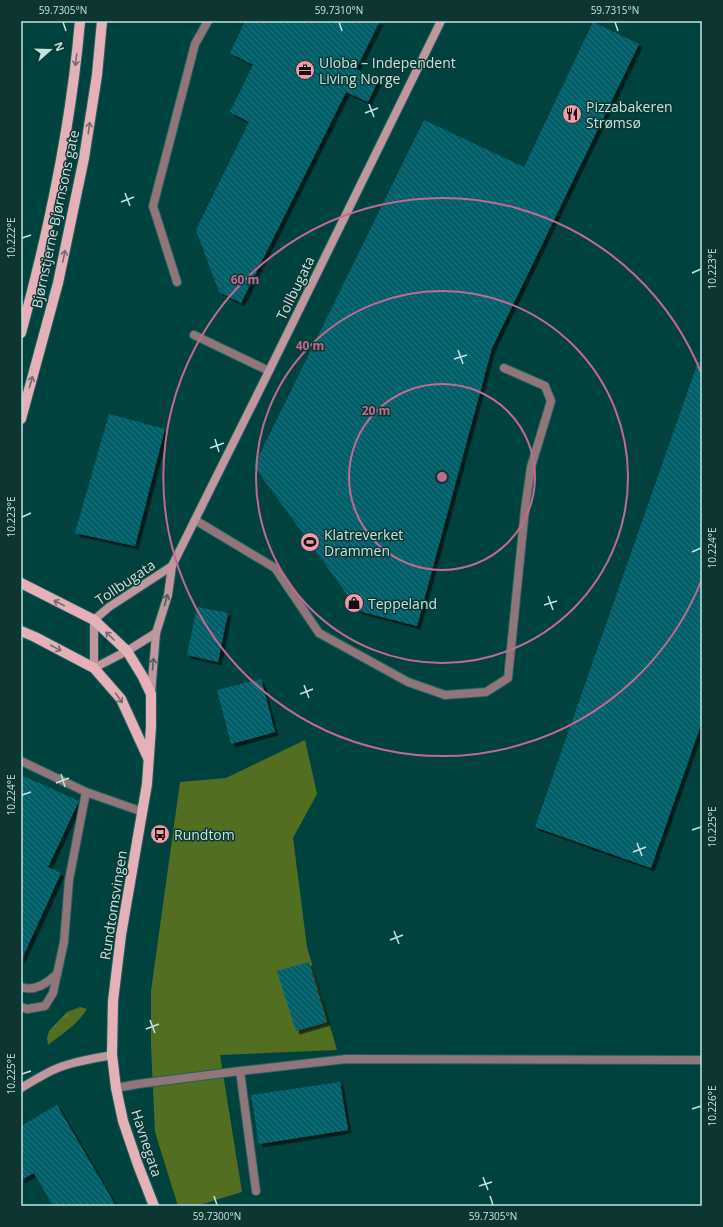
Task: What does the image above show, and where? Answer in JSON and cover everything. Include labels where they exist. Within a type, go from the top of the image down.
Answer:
[{"type":"main road","name":"Bjørnstjerne Bjørnsons gate","points":[[21,333],[35,281],[62,154],[72,94],[80,21]]},
{"type":"main road","name":"Bjørnstjerne Bjørnsons gate","points":[[21,419],[58,283],[84,158],[97,75],[102,21]]},
{"type":"main road","name":"Tollbugata","points":[[151,694],[156,633],[168,595],[172,566],[441,21]]},
{"type":"main road","name":"Tollbugata","points":[[94,668],[94,620],[109,607],[172,566]]},
{"type":"main road","name":"Rundtomsvingen","points":[[21,583],[94,620],[127,652],[143,677],[151,694],[151,727],[147,784],[121,935],[113,1001],[112,1055],[116,1088]]},
{"type":"main road","name":"Rundtomsvingen","points":[[21,631],[94,668],[121,699],[149,759]]},
{"type":"main road","points":[[94,668],[127,652],[156,633]]},
{"type":"main road","points":[[21,1088],[52,1071],[63,1067],[88,1059],[112,1055]]},
{"type":"main road","name":"Havnegata","points":[[116,1088],[124,1121],[138,1165],[154,1206]]},
{"type":"lane","points":[[177,282],[153,206],[195,44],[208,21]]},
{"type":"lane","points":[[194,335],[269,371]]},
{"type":"lane","points":[[196,520],[275,568],[319,633],[408,682],[445,695],[486,692],[508,678],[525,509],[531,467],[551,401],[545,386],[504,368]]},
{"type":"lane","points":[[21,761],[86,792],[143,812]]},
{"type":"lane","points":[[21,1007],[27,1009],[44,1006],[53,992],[64,942],[69,880],[86,792]]},
{"type":"lane","points":[[21,987],[34,988],[45,984],[57,974]]},
{"type":"lane","points":[[116,1088],[240,1071],[346,1059],[702,1060]]},
{"type":"lane","points":[[240,1071],[256,1191]]},
{"type":"green space","points":[[305,740],[317,794],[293,838],[307,947],[337,1050],[220,1055],[242,1192],[196,1206],[178,1206],[155,1132],[151,1046],[151,991],[180,782],[226,778]]},
{"type":"green space","points":[[80,1007],[87,1009],[83,1015],[74,1025],[48,1045],[47,1038],[49,1031],[67,1012]]},
{"type":"building","points":[[245,21],[380,21],[356,69],[378,81],[368,102],[346,92],[241,303],[219,292],[196,230],[249,122],[230,112],[253,65],[230,53]]},
{"type":"building","points":[[593,22],[639,44],[492,348],[417,626],[359,611],[254,466],[424,120],[524,167]]},
{"type":"building","points":[[698,362],[702,363],[702,722],[651,868],[535,827]]},
{"type":"building","points":[[109,414],[165,429],[135,546],[75,533]]},
{"type":"building","points":[[197,607],[228,613],[218,662],[187,655]]},
{"type":"building","points":[[261,679],[275,732],[231,744],[217,690]]},
{"type":"building","points":[[21,775],[79,801],[48,867],[61,873],[21,961]]},
{"type":"building","points":[[309,962],[327,1022],[296,1031],[277,971]]},
{"type":"building","points":[[340,1082],[348,1130],[259,1144],[251,1095]]},
{"type":"building","points":[[57,1105],[116,1206],[53,1206],[34,1173],[21,1180],[21,1126]]},
{"type":"place","name":"Uloba – Independent Living Norge","points":[[305,70]]},
{"type":"place","name":"Pizzabakeren Strømsø","points":[[572,114]]},
{"type":"place","name":"Klatreverket Drammen","points":[[310,542]]},
{"type":"place","name":"Teppeland","points":[[354,603]]},
{"type":"place","name":"Rundtom","points":[[160,834]]}]
